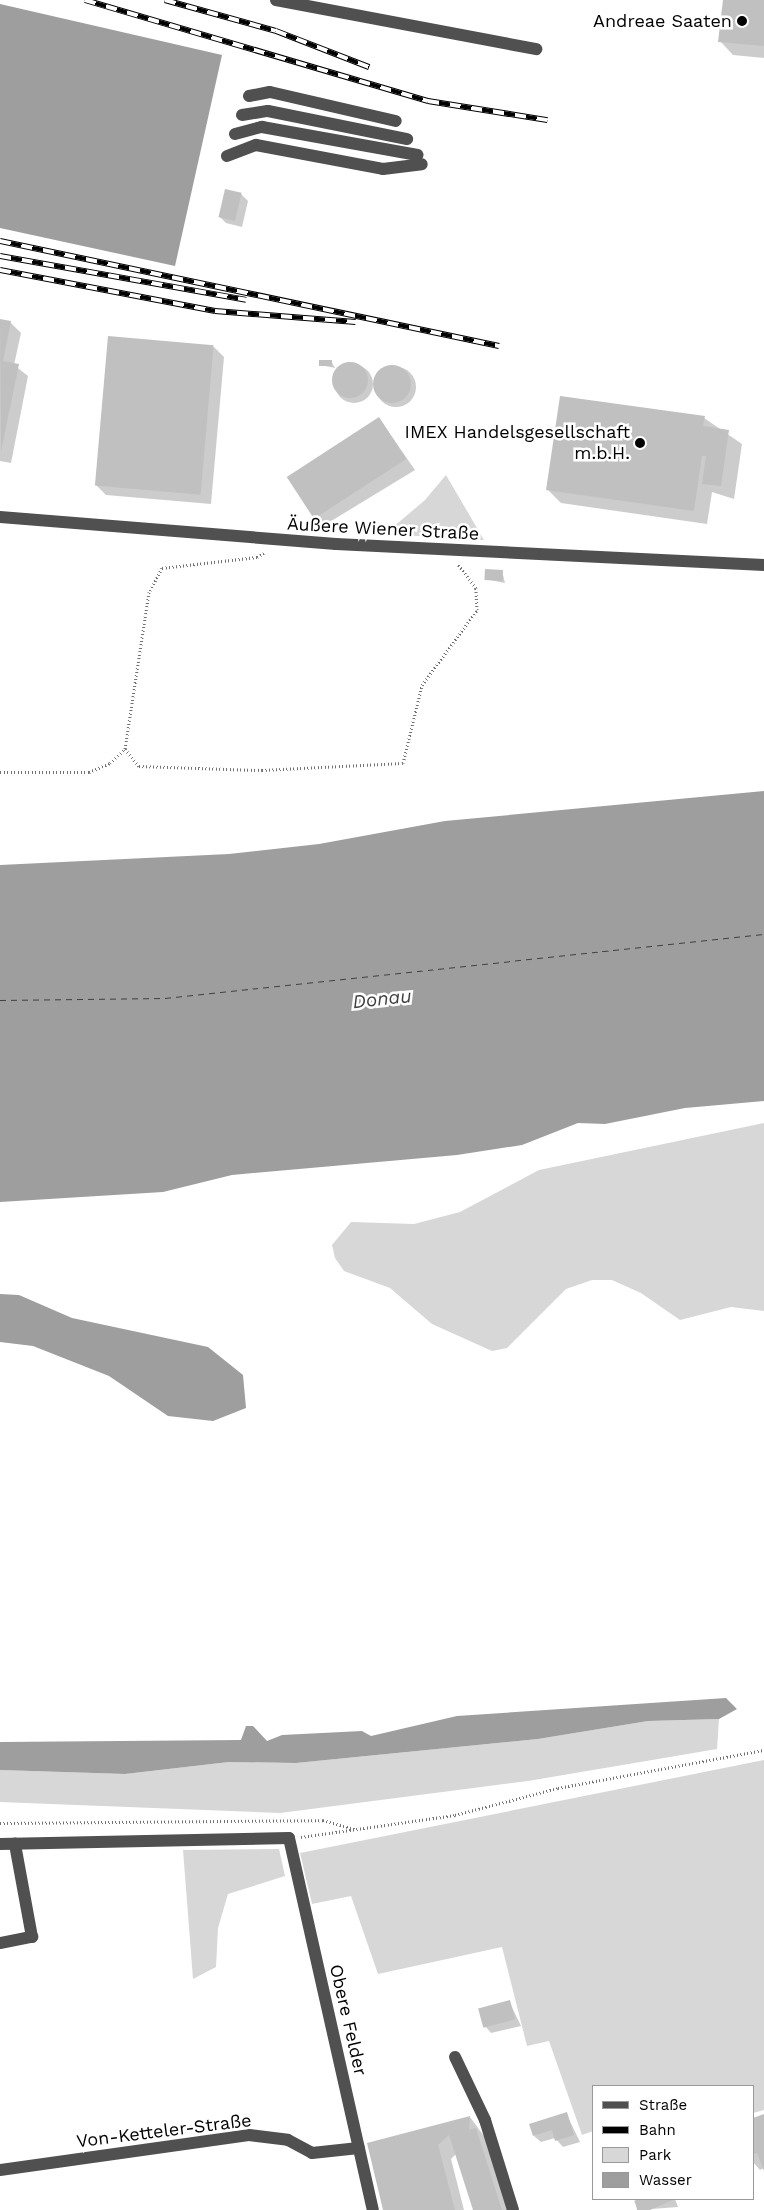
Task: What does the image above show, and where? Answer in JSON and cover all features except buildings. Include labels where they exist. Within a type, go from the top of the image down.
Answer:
[{"type":"street","points":[[276,0],[536,49]]},
{"type":"street","points":[[249,96],[270,92],[396,121]]},
{"type":"street","points":[[242,116],[268,111],[407,139]]},
{"type":"street","points":[[227,156],[256,145],[383,169],[420,159],[262,127],[235,134]]},
{"type":"street","name":"Äußere Wiener Straße","points":[[0,517],[282,540],[458,551],[764,565]]},
{"type":"street","points":[[0,1844],[289,1838]]},
{"type":"street","name":"Obere Felder","points":[[289,1838],[373,2210]]},
{"type":"street","points":[[0,1943],[32,1937],[15,1844]]},
{"type":"street","points":[[456,2057],[486,2120],[513,2210]]},
{"type":"street","name":"Von-Ketteler-Straße","points":[[0,2170],[249,2135],[288,2140],[312,2153],[359,2148]]},
{"type":"path","points":[[0,772],[89,772],[110,763],[125,749],[149,592],[162,568],[257,558],[282,540]]},
{"type":"path","points":[[125,749],[139,766],[262,770],[403,763],[422,685],[477,610],[476,588],[458,567],[458,551]]},
{"type":"path","points":[[289,1838],[358,1830],[455,1815],[558,1788],[764,1750]]},
{"type":"path","points":[[0,1823],[323,1820],[358,1830]]},
{"type":"green space","points":[[446,475],[484,540],[385,534],[425,500]]},
{"type":"green space","points":[[764,1123],[764,1311],[731,1307],[680,1320],[641,1293],[612,1280],[592,1280],[566,1289],[507,1348],[492,1351],[432,1324],[390,1288],[344,1271],[335,1258],[332,1245],[351,1222],[414,1224],[460,1212],[539,1170]]},
{"type":"green space","points":[[719,1719],[717,1749],[528,1781],[280,1813],[0,1802],[0,1770],[125,1774],[229,1762],[296,1763],[538,1739],[648,1721]]},
{"type":"green space","points":[[764,1760],[764,2110],[754,2113],[754,2085],[592,2085],[592,2131],[582,2135],[549,2041],[527,2046],[502,1947],[378,1974],[351,1896],[312,1904],[300,1853]]},
{"type":"green space","points":[[279,1849],[285,1876],[228,1894],[218,1928],[216,1967],[193,1979],[183,1850]]},
{"type":"water","points":[[0,4],[222,55],[175,266],[0,228]]},
{"type":"water","name":"Donau","points":[[764,791],[764,1101],[685,1108],[605,1124],[578,1123],[522,1145],[457,1155],[232,1175],[163,1192],[0,1202],[0,865],[229,854],[319,844],[445,821]]},
{"type":"water","points":[[0,1294],[19,1295],[72,1318],[208,1347],[243,1375],[246,1408],[213,1421],[168,1416],[109,1376],[33,1346],[0,1342]]},
{"type":"water","points":[[726,1698],[737,1709],[719,1719],[648,1721],[538,1739],[296,1763],[229,1762],[125,1774],[0,1770],[0,1742],[241,1740],[246,1726],[253,1726],[267,1741],[282,1735],[362,1731],[371,1736],[457,1716]]},
{"type":"ferry route","points":[[0,1000],[165,998],[764,934]]},
{"type":"railway","points":[[85,0],[428,101],[547,120]]},
{"type":"railway","points":[[165,0],[276,31],[369,67]]},
{"type":"railway","points":[[0,241],[499,346]]},
{"type":"railway","points":[[0,256],[246,300]]},
{"type":"railway","points":[[0,270],[215,311],[356,322]]},
{"type":"place","name":"Andreae Saaten","points":[[742,21]]},
{"type":"place","name":"IMEX Handelsgesellschaft m.b.H.","points":[[640,443]]}]
